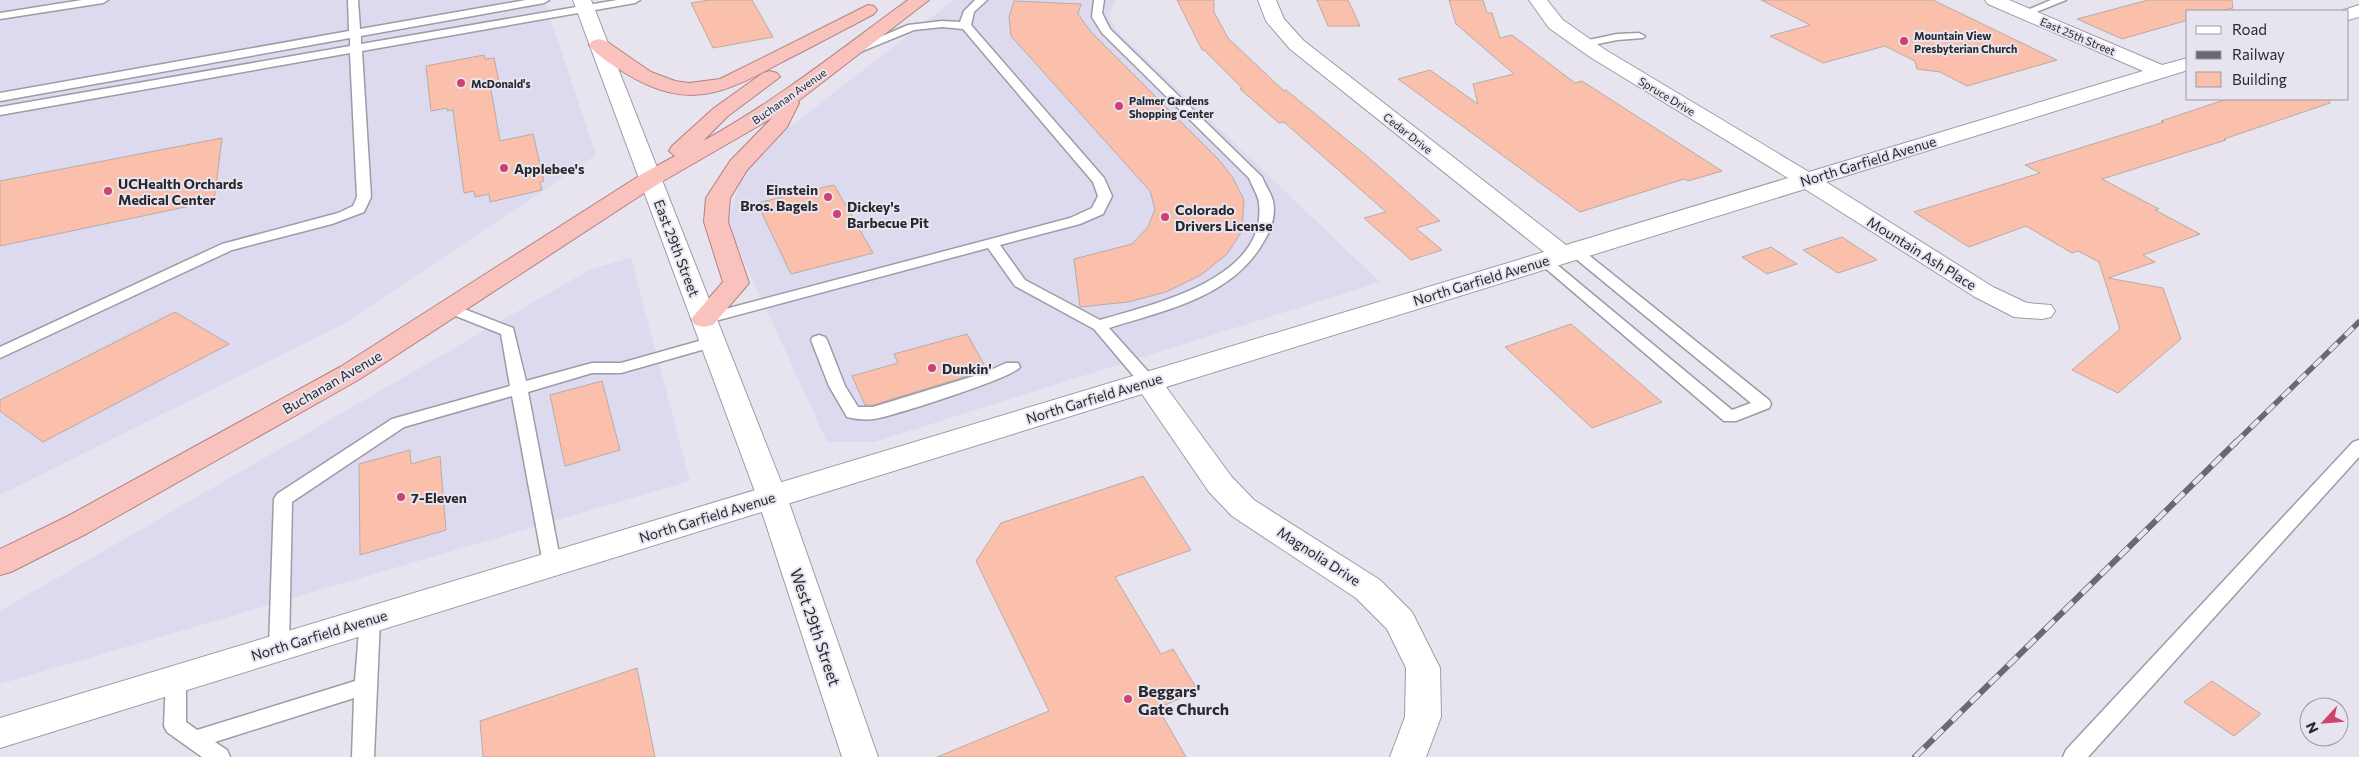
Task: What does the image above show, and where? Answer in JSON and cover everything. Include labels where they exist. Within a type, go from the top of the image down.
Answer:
[{"type":"highway","name":"Buchanan Avenue","points":[[0,563],[77,525],[350,373],[650,179],[746,126],[794,94],[920,0]]},
{"type":"highway","name":"Buchanan Avenue","points":[[650,179],[721,112],[875,5]]},
{"type":"highway","points":[[599,45],[625,64],[655,82],[672,89],[713,88],[728,83],[875,5]]},
{"type":"highway","points":[[709,330],[736,283],[716,222],[718,198],[738,166],[780,123],[794,94]]},
{"type":"street","name":"Cedar Drive","points":[[1267,0],[1275,21],[1297,45],[1560,256]]},
{"type":"street","name":"Spruce Drive","points":[[1538,0],[1556,24],[1583,44],[1807,180]]},
{"type":"street","name":"East 25th Street","points":[[1994,0],[2161,72]]},
{"type":"street","name":"East 29th Street","points":[[584,5],[772,497]]},
{"type":"street","name":"North Garfield Avenue","points":[[0,733],[2186,65]]},
{"type":"street","name":"Mountain Ash Place","points":[[1807,180],[1984,292],[2024,310],[2042,311]]},
{"type":"street","name":"Magnolia Drive","points":[[1148,382],[1220,484],[1243,508],[1368,589],[1400,620],[1423,668],[1423,717],[1408,757]]},
{"type":"street","name":"West 29th Street","points":[[772,497],[860,757]]},
{"type":"lane","points":[[0,16],[103,0]]},
{"type":"lane","points":[[0,353],[227,247],[252,238],[330,220],[359,209],[364,197],[353,0]]},
{"type":"lane","points":[[0,111],[356,40],[544,0]]},
{"type":"lane","points":[[0,97],[584,5],[634,0]]},
{"type":"lane","points":[[279,647],[283,499],[398,423],[592,368],[621,368],[709,330],[991,244],[1075,221],[1098,211],[1105,196],[1100,181],[966,26],[965,18],[970,9],[982,0]]},
{"type":"lane","points":[[1099,0],[1096,6],[1096,19],[1106,31],[1235,156],[1255,178],[1266,202],[1265,228],[1250,254],[1225,278],[1188,298],[1099,326]]},
{"type":"lane","points":[[2025,13],[2061,0]]},
{"type":"lane","points":[[849,52],[912,27],[942,24],[966,26]]},
{"type":"lane","points":[[1583,44],[1617,37],[1639,36]]},
{"type":"lane","points":[[991,244],[1020,283],[1099,326],[1148,382]]},
{"type":"lane","points":[[1560,256],[1763,404],[1730,417],[1560,256]]},
{"type":"lane","points":[[451,309],[508,331],[552,564]]},
{"type":"lane","points":[[819,340],[837,386],[853,413],[874,413],[990,377],[1012,367]]},
{"type":"lane","points":[[2074,757],[2359,446]]},
{"type":"lane","points":[[363,757],[365,686],[370,619]]},
{"type":"lane","points":[[176,679],[175,726],[218,757]]},
{"type":"lane","points":[[194,740],[365,686]]},
{"type":"shaded area","points":[[0,0],[544,0],[596,155],[347,322],[0,495]]},
{"type":"shaded area","points":[[954,0],[1115,0],[1109,17],[1117,31],[1380,282],[874,442],[827,442],[727,223],[743,173],[778,136]]},
{"type":"shaded area","points":[[631,258],[690,481],[0,684],[0,611],[591,269]]},
{"type":"building","points":[[709,0],[752,0],[773,37],[713,48],[691,3]]},
{"type":"building","points":[[1177,0],[1214,0],[1214,12],[1228,38],[1284,91],[1286,90],[1368,157],[1440,221],[1416,228],[1442,250],[1411,260],[1364,218],[1386,212],[1284,122],[1279,123],[1240,89],[1242,88],[1202,50]]},
{"type":"building","points":[[1317,0],[1348,0],[1360,26],[1328,26]]},
{"type":"building","points":[[1449,0],[1483,0],[1487,13],[1492,13],[1500,38],[1512,35],[1575,83],[1582,81],[1722,171],[1688,181],[1684,179],[1580,212],[1398,79],[1430,70],[1478,104],[1473,84],[1514,74],[1456,24]]},
{"type":"building","name":"Mountain View Presbyterian Church","points":[[1761,0],[1933,0],[2057,60],[1967,86],[1940,72],[1917,69],[1915,61],[1885,46],[1823,63],[1770,36],[1810,25]]},
{"type":"building","points":[[2148,0],[2232,0],[2233,8],[2225,10],[2186,10],[2186,21],[2122,39],[2077,19]]},
{"type":"building","name":"Palmer Gardens Shopping Center","points":[[1014,1],[1081,4],[1078,14],[1091,32],[1220,161],[1233,178],[1244,200],[1242,231],[1227,254],[1201,275],[1166,292],[1128,302],[1080,307],[1074,259],[1132,244],[1148,227],[1155,209],[1150,191],[1011,36],[1009,17]]},
{"type":"building","points":[[484,55],[485,59],[494,58],[499,82],[490,84],[500,141],[533,134],[544,181],[540,182],[542,190],[490,202],[489,194],[475,197],[474,191],[464,193],[453,110],[447,111],[447,108],[431,111],[426,66]]},
{"type":"building","points":[[2224,100],[2329,100],[2330,103],[2224,139],[2226,140],[2102,179],[2159,209],[2155,210],[2200,234],[2143,255],[2155,262],[2108,278],[2163,288],[2181,339],[2118,393],[2072,370],[2120,329],[2099,262],[2078,251],[2072,253],[2026,226],[1969,247],[1914,212],[2040,173],[2025,165],[2164,122],[2161,121]]},
{"type":"building","name":"UCHealth Orchards Medical Center","points":[[222,138],[214,201],[0,246],[0,181]]},
{"type":"building","points":[[834,185],[873,253],[791,274],[757,203]]},
{"type":"building","points":[[1842,237],[1877,260],[1838,273],[1803,250]]},
{"type":"building","points":[[1771,247],[1797,264],[1767,274],[1742,257]]},
{"type":"building","points":[[175,312],[229,344],[43,442],[0,411],[0,400]]},
{"type":"building","points":[[1571,324],[1662,402],[1592,428],[1505,347]]},
{"type":"building","name":"Dunkin'","points":[[967,334],[987,370],[873,405],[865,405],[852,376],[898,363],[894,354]]},
{"type":"building","points":[[602,381],[620,450],[565,466],[550,395]]},
{"type":"building","name":"7-Eleven","points":[[410,450],[411,464],[440,456],[446,530],[360,555],[359,464]]},
{"type":"building","points":[[1143,476],[1191,550],[1115,577],[1161,654],[1173,649],[1198,691],[1158,708],[1186,757],[937,757],[1049,711],[976,561],[1001,523]]},
{"type":"building","points":[[637,668],[655,757],[483,757],[480,721]]},
{"type":"building","points":[[2212,681],[2261,714],[2234,736],[2184,702]]},
{"type":"railway","points":[[2235,443],[2359,322]]},
{"type":"railway","points":[[1915,757],[2236,442]]},
{"type":"place","name":"Mountain View Presbyterian Church","points":[[1904,41]]},
{"type":"place","name":"McDonald's","points":[[461,83]]},
{"type":"place","name":"Palmer Gardens Shopping Center","points":[[1119,106]]},
{"type":"place","name":"Applebee's","points":[[504,168]]},
{"type":"place","name":"UCHealth Orchards Medical Center","points":[[108,191]]},
{"type":"place","name":"Einstein Bros. Bagels","points":[[828,197]]},
{"type":"place","name":"Dickey's Barbecue Pit","points":[[837,214]]},
{"type":"place","name":"Colorado Drivers License","points":[[1165,217]]},
{"type":"place","name":"Dunkin'","points":[[932,368]]},
{"type":"place","name":"7-Eleven","points":[[401,497]]},
{"type":"place","name":"Beggars' Gate Church","points":[[1128,699]]}]
